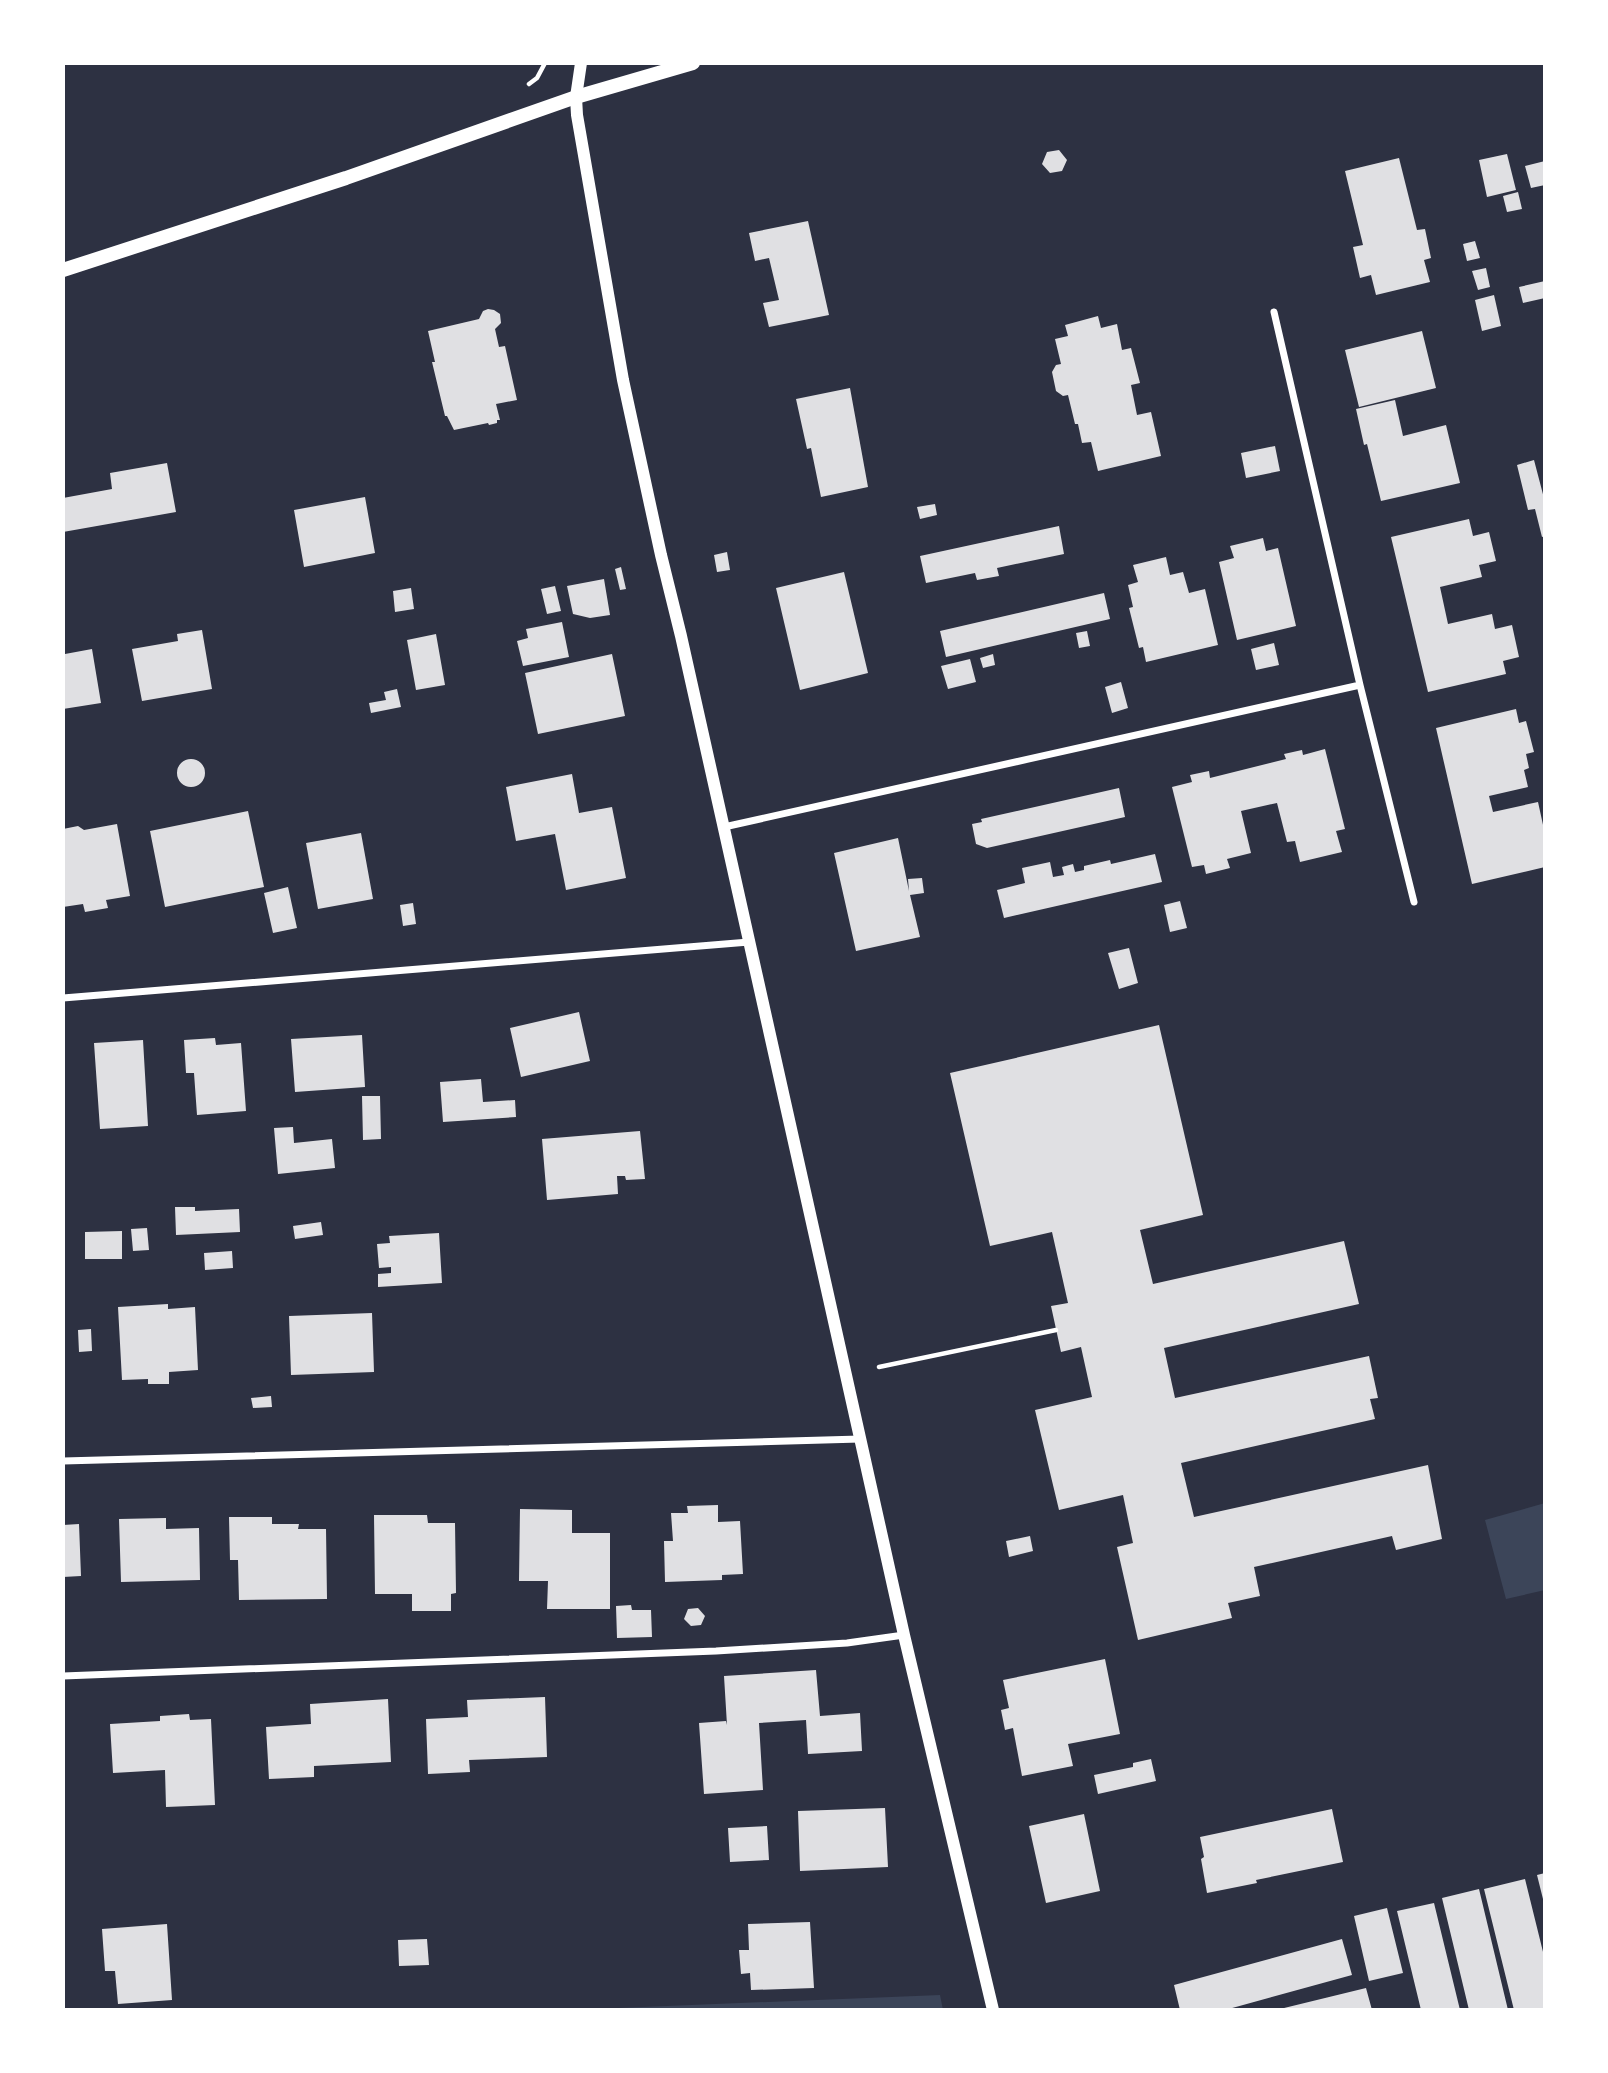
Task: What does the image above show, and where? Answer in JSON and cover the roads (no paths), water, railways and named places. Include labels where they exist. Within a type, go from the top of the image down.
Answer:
[{"type":"main road","points":[[63,270],[345,178],[576,97],[694,63]]},
{"type":"street","points":[[581,63],[576,97],[577,115],[624,380],[904,1635],[993,2010]]},
{"type":"street","points":[[1274,312],[1360,685],[1414,902]]},
{"type":"street","points":[[724,827],[1360,685]]},
{"type":"street","points":[[63,998],[749,942]]},
{"type":"street","points":[[63,1461],[860,1439]]},
{"type":"street","points":[[63,1676],[716,1651],[847,1643],[904,1635]]}]
